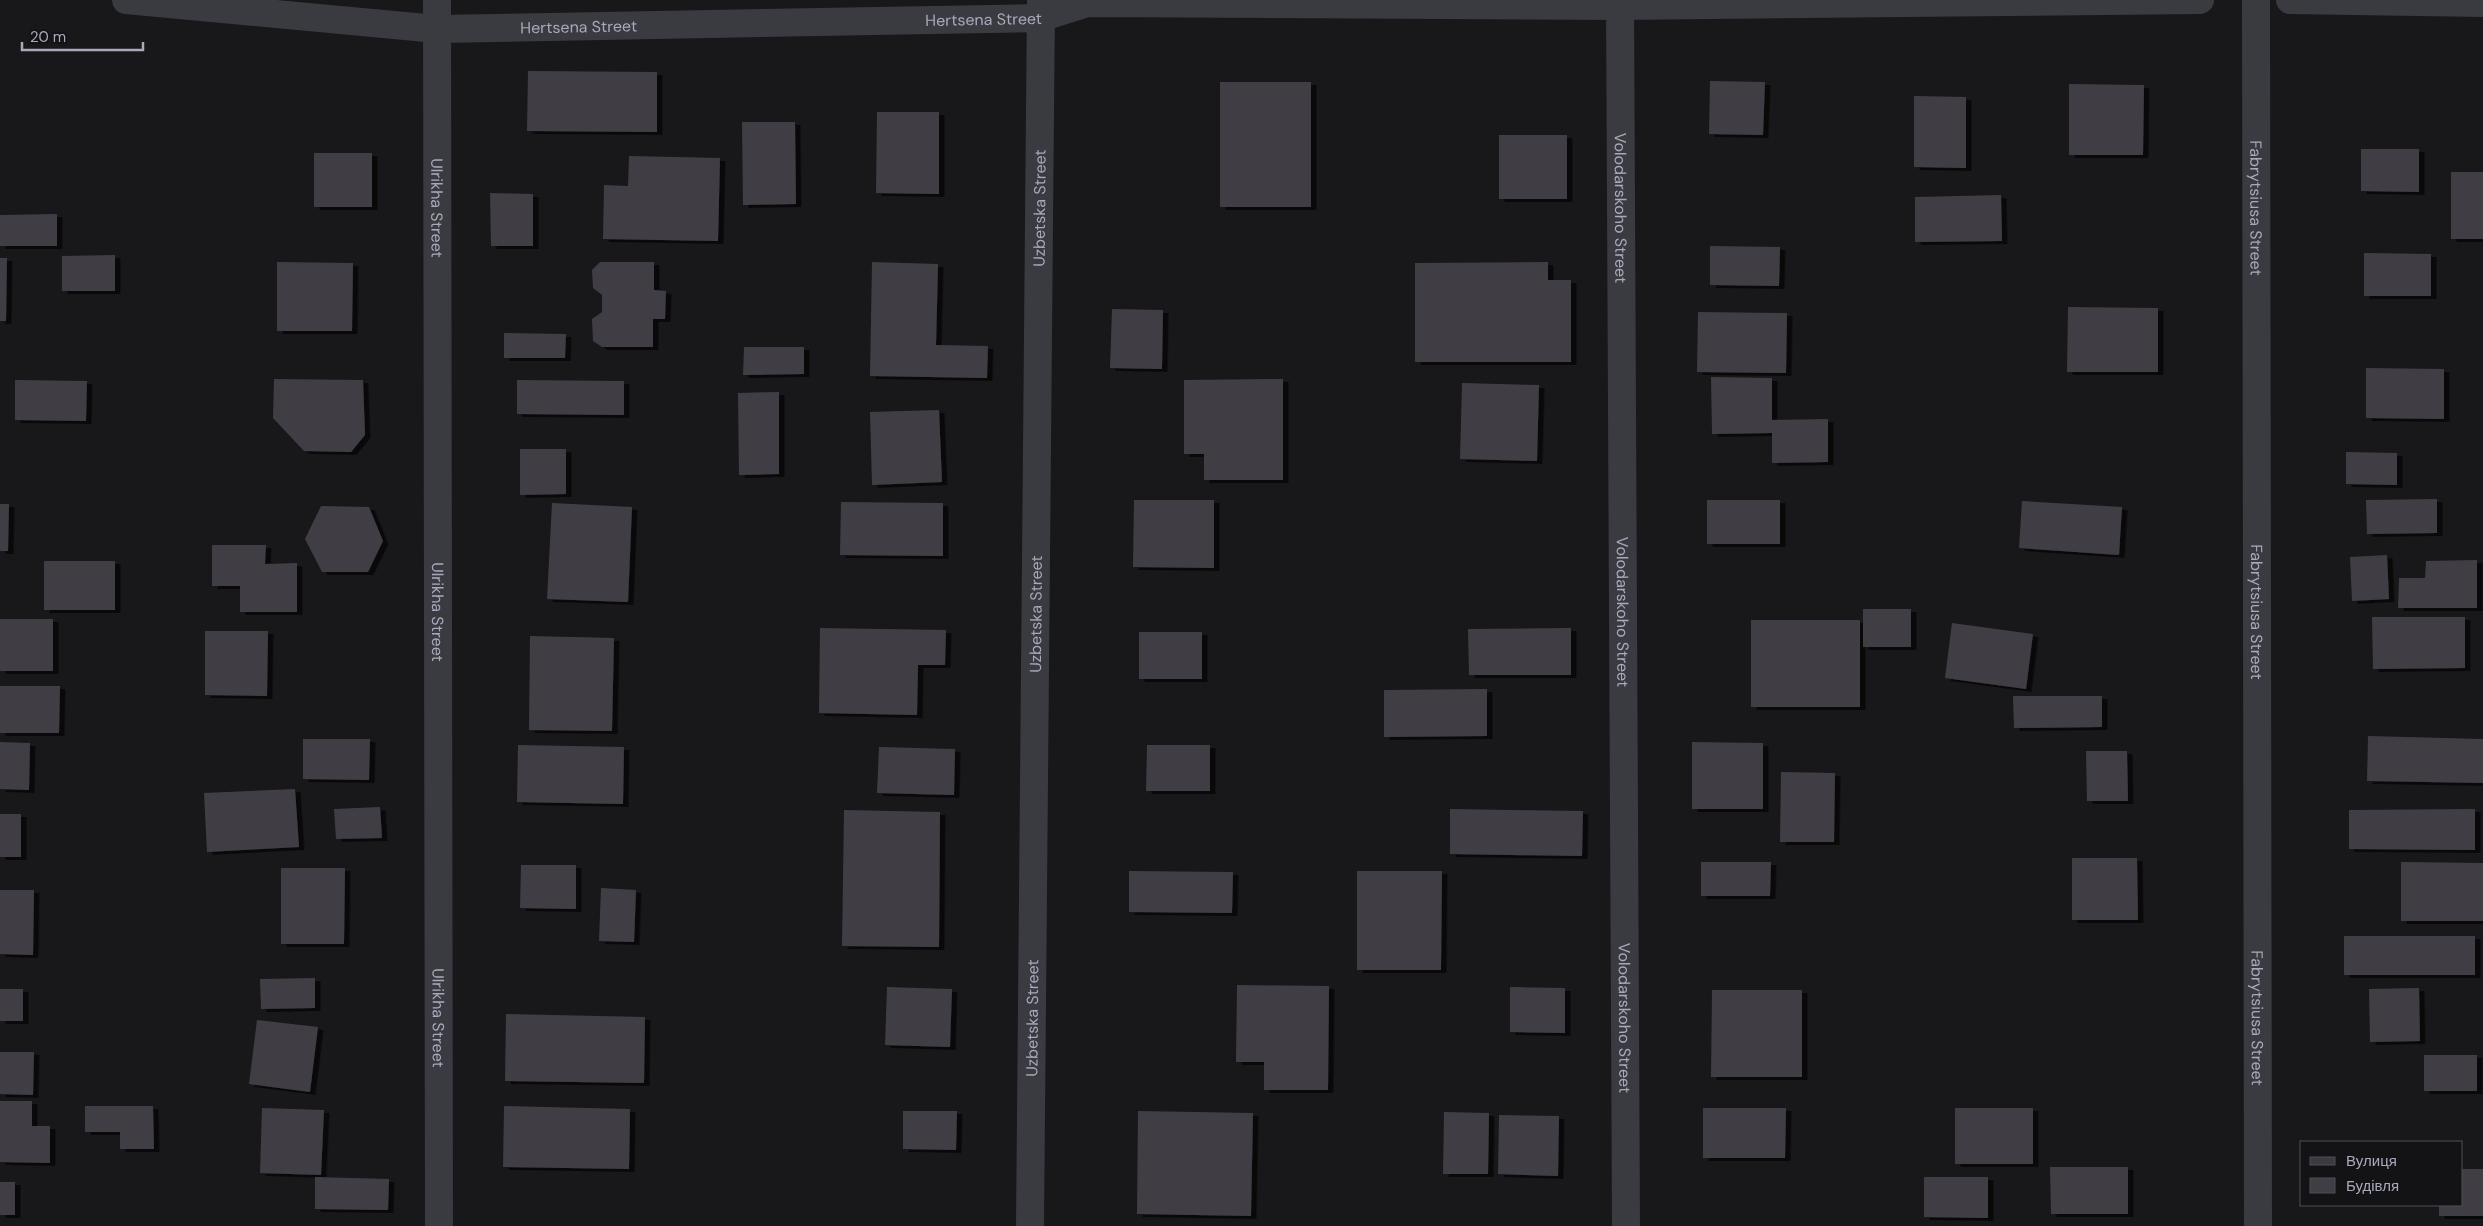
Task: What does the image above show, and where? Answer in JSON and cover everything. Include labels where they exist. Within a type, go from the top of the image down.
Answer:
[{"type":"street","name":"Hertsena Street","points":[[126,0],[436,29],[1041,9],[1088,3],[2200,0]]},
{"type":"street","name":"Ulrikha Street","points":[[437,0],[439,1226]]},
{"type":"street","name":"Fabrytsiusa Street","points":[[2256,0],[2258,1226]]},
{"type":"street","points":[[2290,0],[2483,3]]},
{"type":"street","name":"Volodarskoho Street","points":[[1620,3],[1626,1226]]},
{"type":"street","name":"Uzbetska Street","points":[[1030,1226],[1041,9]]},
{"type":"building","points":[[528,71],[657,72],[657,132],[527,131]]},
{"type":"building","points":[[1710,81],[1765,82],[1763,135],[1709,134]]},
{"type":"building","points":[[1220,82],[1311,82],[1311,207],[1220,207]]},
{"type":"building","points":[[2069,84],[2144,85],[2143,155],[2069,155]]},
{"type":"building","points":[[1914,96],[1966,97],[1966,168],[1914,167]]},
{"type":"building","points":[[877,112],[939,112],[939,194],[876,193]]},
{"type":"building","points":[[742,122],[795,122],[796,204],[743,205]]},
{"type":"building","points":[[1499,135],[1567,135],[1567,199],[1499,199]]},
{"type":"building","points":[[2361,149],[2419,149],[2419,192],[2361,191]]},
{"type":"building","points":[[314,153],[372,153],[372,207],[314,207]]},
{"type":"building","points":[[629,156],[720,158],[718,241],[603,239],[604,185],[628,186]]},
{"type":"building","points":[[2451,172],[2483,172],[2483,239],[2451,239]]},
{"type":"building","points":[[490,193],[533,194],[533,246],[491,246]]},
{"type":"building","points":[[2001,195],[2002,241],[1915,242],[1915,197]]},
{"type":"building","points":[[57,214],[57,246],[0,246],[0,215]]},
{"type":"building","points":[[1710,246],[1780,247],[1779,286],[1710,285]]},
{"type":"building","points":[[2364,253],[2431,254],[2431,296],[2364,296]]},
{"type":"building","points":[[115,255],[115,291],[62,291],[62,256]]},
{"type":"building","points":[[0,258],[7,258],[6,321],[0,321]]},
{"type":"building","points":[[277,262],[353,263],[352,331],[277,331]]},
{"type":"building","points":[[600,262],[654,262],[654,290],[666,291],[665,319],[653,319],[653,347],[602,347],[593,341],[592,319],[602,312],[602,295],[593,288],[592,270]]},
{"type":"building","points":[[872,262],[938,264],[936,345],[988,346],[987,378],[870,376]]},
{"type":"building","points":[[1548,262],[1548,280],[1571,280],[1571,362],[1415,362],[1415,263]]},
{"type":"building","points":[[2068,307],[2158,308],[2158,372],[2067,372]]},
{"type":"building","points":[[1112,309],[1163,310],[1162,369],[1110,368]]},
{"type":"building","points":[[1698,312],[1787,313],[1786,373],[1697,372]]},
{"type":"building","points":[[504,333],[566,334],[565,358],[504,358]]},
{"type":"building","points":[[744,347],[804,347],[804,374],[743,375]]},
{"type":"building","points":[[2366,368],[2444,369],[2444,419],[2366,418]]},
{"type":"building","points":[[1711,377],[1772,378],[1772,420],[1828,419],[1828,462],[1772,463],[1772,433],[1712,434]]},
{"type":"building","points":[[274,379],[363,380],[365,435],[351,452],[304,451],[273,418]]},
{"type":"building","points":[[1283,379],[1283,480],[1204,480],[1204,454],[1184,454],[1184,380]]},
{"type":"building","points":[[15,380],[87,381],[86,421],[15,420]]},
{"type":"building","points":[[517,380],[624,381],[624,415],[517,414]]},
{"type":"building","points":[[1462,383],[1539,385],[1537,461],[1460,459]]},
{"type":"building","points":[[779,392],[779,474],[739,475],[738,393]]},
{"type":"building","points":[[939,410],[942,482],[872,485],[870,412]]},
{"type":"building","points":[[520,449],[566,449],[566,494],[520,495]]},
{"type":"building","points":[[2346,452],[2397,453],[2397,485],[2346,484]]},
{"type":"building","points":[[2437,499],[2437,533],[2367,534],[2366,500]]},
{"type":"building","points":[[1134,500],[1214,500],[1214,568],[1133,567]]},
{"type":"building","points":[[1707,500],[1780,500],[1780,544],[1707,544]]},
{"type":"building","points":[[2022,501],[2122,507],[2119,555],[2019,548]]},
{"type":"building","points":[[841,502],[943,503],[943,556],[840,555]]},
{"type":"building","points":[[552,503],[632,507],[628,602],[547,599]]},
{"type":"building","points":[[0,504],[9,504],[8,551],[0,551]]},
{"type":"building","points":[[321,506],[369,507],[383,541],[368,572],[322,572],[305,539]]},
{"type":"building","points":[[212,545],[266,545],[265,564],[297,563],[297,612],[240,612],[240,586],[212,586]]},
{"type":"building","points":[[2387,555],[2389,599],[2352,601],[2350,557]]},
{"type":"building","points":[[2477,560],[2477,608],[2398,608],[2399,578],[2425,578],[2426,561]]},
{"type":"building","points":[[44,561],[115,561],[115,610],[44,610]]},
{"type":"building","points":[[1863,609],[1911,609],[1911,647],[1863,647]]},
{"type":"building","points":[[2372,617],[2465,617],[2465,668],[2373,669]]},
{"type":"building","points":[[0,619],[53,619],[53,671],[0,671]]},
{"type":"building","points":[[1751,620],[1860,620],[1860,707],[1751,707]]},
{"type":"building","points":[[1952,623],[2033,634],[2026,689],[1945,678]]},
{"type":"building","points":[[820,628],[946,630],[945,665],[918,665],[917,715],[819,713]]},
{"type":"building","points":[[1571,628],[1571,675],[1469,675],[1468,629]]},
{"type":"building","points":[[205,631],[268,631],[267,696],[205,695]]},
{"type":"building","points":[[1139,632],[1202,632],[1202,679],[1139,679]]},
{"type":"building","points":[[530,636],[614,638],[612,731],[529,730]]},
{"type":"building","points":[[0,686],[60,686],[59,733],[0,733]]},
{"type":"building","points":[[1487,689],[1487,736],[1384,737],[1384,690]]},
{"type":"building","points":[[2013,696],[2102,696],[2102,727],[2014,728]]},
{"type":"building","points":[[2368,736],[2483,739],[2483,783],[2367,781]]},
{"type":"building","points":[[303,739],[370,739],[369,780],[303,779]]},
{"type":"building","points":[[0,742],[30,743],[29,790],[0,789]]},
{"type":"building","points":[[1692,742],[1763,743],[1763,809],[1692,809]]},
{"type":"building","points":[[518,745],[624,747],[623,804],[517,802]]},
{"type":"building","points":[[1147,745],[1210,745],[1210,791],[1146,791]]},
{"type":"building","points":[[879,747],[955,749],[954,795],[877,793]]},
{"type":"building","points":[[2086,751],[2127,751],[2128,801],[2087,801]]},
{"type":"building","points":[[1781,772],[1835,773],[1834,842],[1780,842]]},
{"type":"building","points":[[295,789],[299,847],[207,852],[204,793]]},
{"type":"building","points":[[380,807],[382,838],[336,839],[334,809]]},
{"type":"building","points":[[1450,809],[1583,811],[1582,856],[1450,854]]},
{"type":"building","points":[[2475,809],[2475,850],[2349,849],[2349,810]]},
{"type":"building","points":[[844,810],[940,812],[939,947],[842,946]]},
{"type":"building","points":[[0,814],[21,814],[21,857],[0,857]]},
{"type":"building","points":[[2072,858],[2137,858],[2138,920],[2072,920]]},
{"type":"building","points":[[1701,862],[1771,862],[1770,896],[1701,896]]},
{"type":"building","points":[[2401,862],[2483,863],[2483,921],[2401,921]]},
{"type":"building","points":[[521,865],[576,865],[576,909],[520,908]]},
{"type":"building","points":[[281,868],[345,868],[344,944],[281,944]]},
{"type":"building","points":[[1129,871],[1233,872],[1232,913],[1129,912]]},
{"type":"building","points":[[1357,871],[1442,871],[1441,970],[1357,970]]},
{"type":"building","points":[[601,888],[636,890],[634,942],[599,941]]},
{"type":"building","points":[[0,890],[34,890],[33,955],[0,954]]},
{"type":"building","points":[[2344,936],[2475,936],[2475,975],[2344,975]]},
{"type":"building","points":[[315,978],[315,1008],[261,1009],[260,979]]},
{"type":"building","points":[[1237,985],[1329,986],[1328,1090],[1264,1090],[1264,1062],[1236,1062]]},
{"type":"building","points":[[887,987],[952,989],[950,1047],[885,1045]]},
{"type":"building","points":[[1510,987],[1565,988],[1565,1033],[1510,1032]]},
{"type":"building","points":[[2419,988],[2420,1041],[2370,1042],[2369,989]]},
{"type":"building","points":[[0,989],[23,989],[23,1021],[0,1021]]},
{"type":"building","points":[[1712,990],[1802,990],[1802,1077],[1711,1077]]},
{"type":"building","points":[[506,1014],[645,1017],[644,1083],[505,1081]]},
{"type":"building","points":[[257,1020],[318,1027],[310,1092],[249,1084]]},
{"type":"building","points":[[0,1052],[34,1052],[33,1095],[0,1094]]},
{"type":"building","points":[[2424,1055],[2477,1055],[2477,1091],[2424,1091]]},
{"type":"building","points":[[0,1101],[32,1101],[32,1126],[50,1126],[50,1163],[0,1162]]},
{"type":"building","points":[[85,1106],[153,1106],[154,1149],[120,1149],[120,1132],[85,1132]]},
{"type":"building","points":[[504,1106],[630,1109],[629,1169],[503,1167]]},
{"type":"building","points":[[262,1108],[324,1110],[321,1175],[260,1173]]},
{"type":"building","points":[[1703,1108],[1786,1108],[1785,1158],[1703,1158]]},
{"type":"building","points":[[1955,1108],[2033,1108],[2033,1164],[1955,1164]]},
{"type":"building","points":[[903,1111],[957,1111],[956,1150],[903,1149]]},
{"type":"building","points":[[1138,1111],[1253,1113],[1251,1216],[1137,1214]]},
{"type":"building","points":[[1444,1112],[1489,1113],[1488,1174],[1443,1174]]},
{"type":"building","points":[[1499,1115],[1559,1116],[1558,1176],[1498,1174]]},
{"type":"building","points":[[2050,1167],[2128,1167],[2128,1214],[2051,1214]]},
{"type":"building","points":[[2463,1169],[2483,1169],[2483,1216],[2439,1216],[2439,1206],[2463,1206]]},
{"type":"building","points":[[315,1177],[389,1179],[388,1210],[315,1209]]},
{"type":"building","points":[[1924,1177],[1988,1177],[1988,1218],[1924,1217]]},
{"type":"building","points":[[0,1182],[15,1182],[15,1215],[0,1215]]}]
